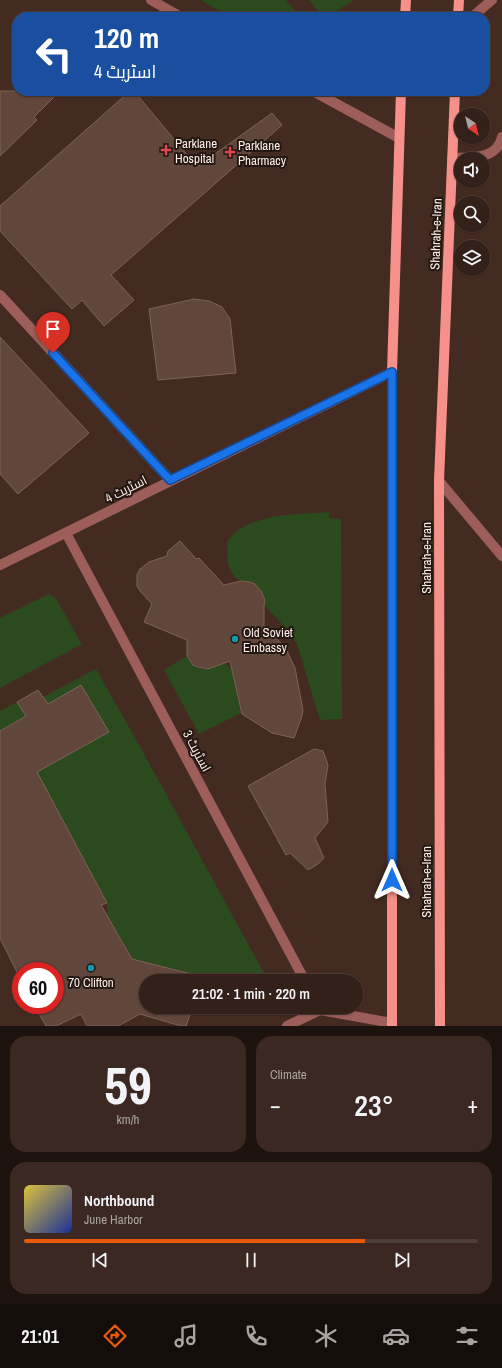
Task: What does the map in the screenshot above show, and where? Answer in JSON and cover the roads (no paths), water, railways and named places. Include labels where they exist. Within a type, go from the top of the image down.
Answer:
[{"type":"main road","points":[[405,12],[406,0]]},
{"type":"main road","points":[[458,12],[459,0]]},
{"type":"main road","points":[[392,1024],[392,372],[401,96]]},
{"type":"main road","name":"Shahrah-e-Iran","points":[[440,1026],[439,481],[455,96]]},
{"type":"street","points":[[151,0],[172,12]]},
{"type":"street","points":[[478,12],[492,0]]},
{"type":"street","points":[[322,96],[399,138]]},
{"type":"street","points":[[452,158],[482,156],[495,150],[500,144],[502,137]]},
{"type":"street","points":[[0,295],[170,480]]},
{"type":"street","name":"اسٹریٹ 4","points":[[0,565],[392,372]]},
{"type":"street","points":[[439,481],[502,556]]},
{"type":"street","name":"اسٹریٹ 3","points":[[66,533],[301,974]]},
{"type":"street","points":[[287,1026],[308,1014]]},
{"type":"street","points":[[346,1014],[392,1024]]},
{"type":"place","name":"Parklane Hospital","points":[[166,150]]},
{"type":"place","name":"Parklane Pharmacy","points":[[230,152]]},
{"type":"place","name":"Old Soviet Embassy","points":[[235,639]]},
{"type":"place","name":"70 Clifton","points":[[91,968]]}]
